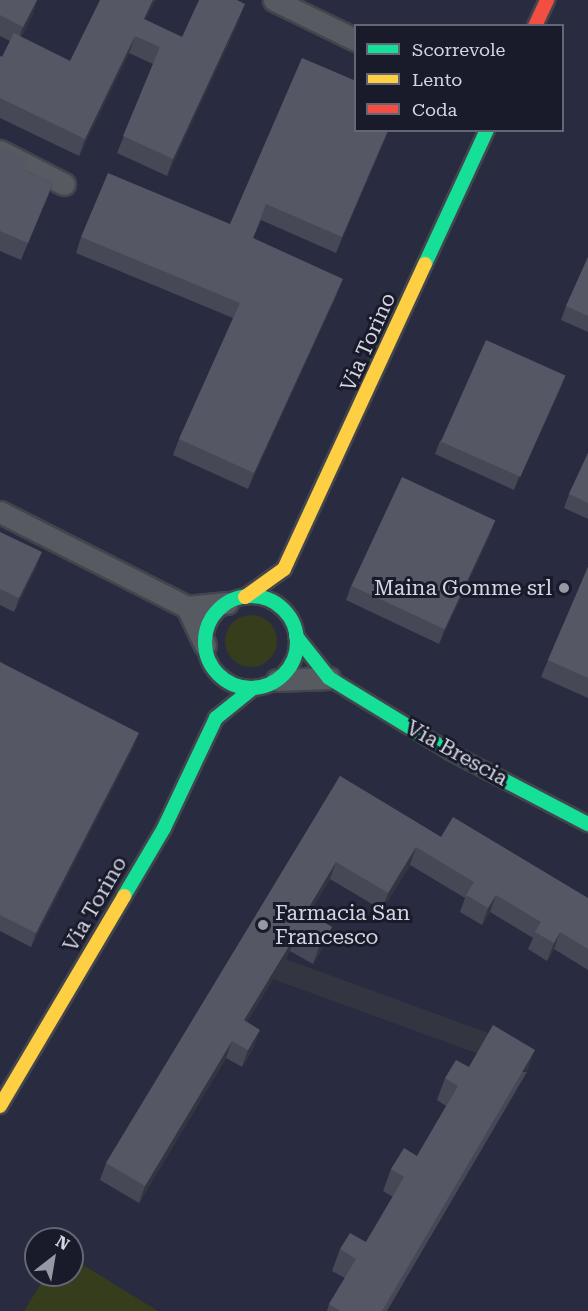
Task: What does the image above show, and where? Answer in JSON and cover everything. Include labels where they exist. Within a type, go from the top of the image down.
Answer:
[{"type":"street","points":[[274,0],[354,39]]},
{"type":"street","points":[[536,24],[547,0]]},
{"type":"street","name":"Via Torino","points":[[216,718],[213,669],[205,645],[213,616],[284,569],[486,132]]},
{"type":"street","points":[[0,152],[64,184]]},
{"type":"street","points":[[0,512],[187,607],[236,600],[274,602],[289,617]]},
{"type":"street","points":[[278,680],[295,657],[296,636],[289,617],[284,569]]},
{"type":"street","points":[[187,607],[205,645]]},
{"type":"street","name":"Via Brescia","points":[[296,636],[329,678],[450,752],[588,824]]},
{"type":"street","points":[[213,669],[230,684],[252,688]]},
{"type":"street","points":[[278,680],[329,678]]},
{"type":"street","name":"Via Torino","points":[[0,1106],[164,828],[216,718],[252,688],[278,680]]},
{"type":"shaded area","points":[[0,0],[588,0],[588,1311],[158,1311],[84,1265],[84,1227],[24,1227],[24,1287],[39,1287],[24,1311],[0,1311]]},
{"type":"green space","points":[[246,615],[256,615],[270,622],[277,641],[270,660],[256,667],[246,667],[236,663],[229,656],[225,646],[225,636],[229,626],[236,619]]},
{"type":"green space","points":[[84,1265],[158,1311],[24,1311],[39,1287],[84,1287]]},
{"type":"building","points":[[0,0],[37,0],[23,27],[0,15]]},
{"type":"building","points":[[100,0],[153,0],[144,19],[182,37],[199,0],[237,0],[245,4],[173,159],[123,136],[160,47],[135,36],[85,139],[0,98],[0,56],[2,57],[14,33],[70,61]]},
{"type":"building","points":[[302,58],[354,80],[354,132],[387,132],[342,237],[266,204],[253,238],[343,279],[254,473],[179,439],[240,303],[81,237],[108,173],[230,224]]},
{"type":"building","points":[[0,147],[28,159],[23,170],[53,183],[28,243],[0,231]]},
{"type":"building","points":[[588,257],[588,316],[566,306]]},
{"type":"building","points":[[486,340],[565,375],[520,477],[441,441]]},
{"type":"building","points":[[588,453],[588,503],[569,494]]},
{"type":"building","points":[[402,477],[495,521],[445,629],[351,586]]},
{"type":"building","points":[[0,532],[42,552],[19,598],[0,589]]},
{"type":"building","points":[[588,567],[588,678],[548,660]]},
{"type":"building","points":[[0,662],[139,733],[36,933],[0,915]]},
{"type":"building","points":[[340,776],[441,837],[453,817],[588,898],[588,949],[560,932],[554,943],[535,932],[541,922],[496,895],[488,908],[466,895],[474,882],[416,847],[388,893],[336,862],[306,912],[332,927],[319,947],[297,933],[244,1020],[260,1030],[248,1050],[232,1041],[145,1186],[106,1163]]},
{"type":"building","points":[[493,1025],[535,1050],[382,1311],[340,1311],[329,1304],[356,1259],[340,1249],[350,1233],[366,1242],[404,1177],[391,1169],[404,1148],[417,1156],[458,1086],[445,1078],[456,1060],[469,1067]]},
{"type":"traffic: fast","points":[[425,264],[486,132]]},
{"type":"traffic: fast","points":[[251,596],[277,604],[289,616],[297,642],[289,668],[277,680],[251,688],[225,680],[213,668],[205,642],[213,616],[225,604],[251,596]]},
{"type":"traffic: fast","points":[[296,636],[329,678],[450,752],[588,824]]},
{"type":"traffic: fast","points":[[124,896],[164,828],[216,718],[252,689]]},
{"type":"traffic: slow","points":[[245,597],[284,569],[425,264]]},
{"type":"traffic: slow","points":[[0,1106],[124,896]]},
{"type":"traffic: jam","points":[[536,24],[547,0]]},
{"type":"place","name":"Maina Gomme srl","points":[[564,588]]},
{"type":"place","name":"Farmacia San Francesco","points":[[263,925]]}]
